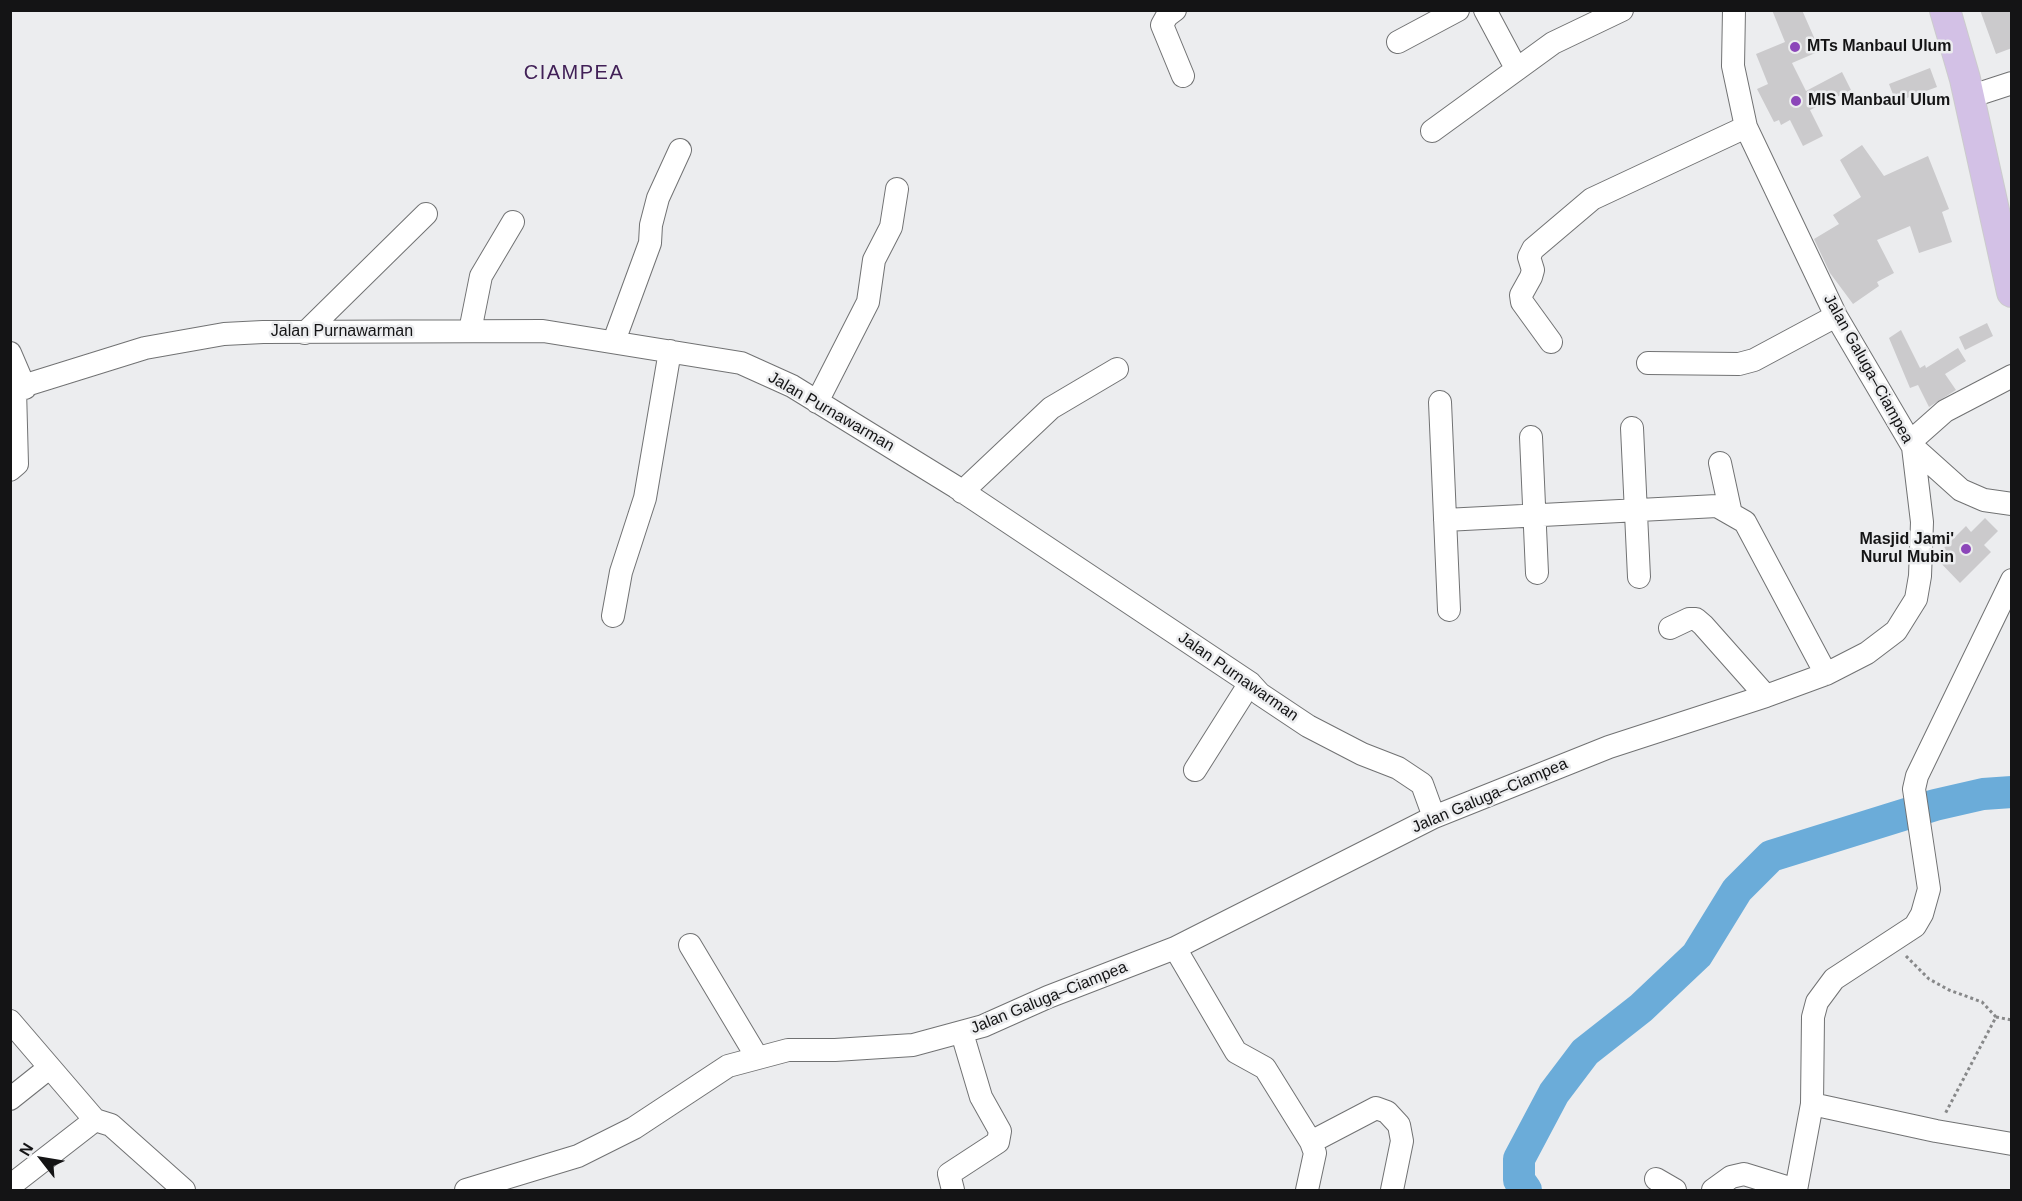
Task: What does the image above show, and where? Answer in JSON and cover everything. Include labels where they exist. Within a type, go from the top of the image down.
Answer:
[{"type":"main road","points":[[1945,10],[1969,97],[2012,292]]},
{"type":"street","points":[[1175,10],[1167,16],[1162,25],[1183,76]]},
{"type":"street","points":[[1398,42],[1458,10]]},
{"type":"street","points":[[1485,10],[1516,68]]},
{"type":"street","points":[[1432,131],[1553,43],[1622,10]]},
{"type":"street","name":"Jalan Galuga–Ciampea","points":[[466,1191],[578,1156],[634,1128],[728,1066],[788,1050],[835,1050],[913,1045],[962,1033],[1175,948],[1434,818],[1609,747],[1826,674],[1866,653],[1896,631],[1916,599],[1920,576],[1922,522],[1911,444],[1836,316],[1746,127],[1733,66],[1734,10]]},
{"type":"street","points":[[1969,97],[2012,83]]},
{"type":"street","points":[[1551,342],[1522,302],[1521,295],[1532,277],[1530,253],[1592,199],[1746,127]]},
{"type":"street","points":[[614,341],[650,243],[651,225],[658,198],[680,150]]},
{"type":"street","points":[[818,402],[868,302],[874,260],[891,227],[897,189]]},
{"type":"street","points":[[305,333],[426,214]]},
{"type":"street","points":[[470,331],[481,276],[513,222]]},
{"type":"street","points":[[1648,363],[1739,364],[1754,360],[1836,316]]},
{"type":"street","name":"Jalan Purnawarman","points":[[17,389],[112,358],[183,339],[224,334],[543,331],[741,363],[776,378],[818,402],[962,492],[1250,683],[1260,694],[1308,726],[1354,751],[1398,768],[1422,784],[1434,818]]},
{"type":"street","points":[[613,616],[624,563],[645,498],[670,351]]},
{"type":"street","points":[[10,352],[17,389],[17,464],[10,470]]},
{"type":"street","points":[[962,492],[1051,408],[1117,369]]},
{"type":"street","points":[[2012,376],[1945,411],[1911,444],[1961,490],[1984,500],[2012,504]]},
{"type":"street","points":[[1440,402],[1449,610]]},
{"type":"street","points":[[1632,428],[1634,510],[1639,577]]},
{"type":"street","points":[[1531,437],[1537,573]]},
{"type":"street","points":[[1720,463],[1731,514]]},
{"type":"street","points":[[1445,520],[1717,506],[1745,522],[1826,674]]},
{"type":"street","points":[[1713,1191],[1731,1177],[1744,1174],[1796,1190],[1812,1104],[1813,1017],[1817,1002],[1834,980],[1915,926],[1928,901],[1929,889],[1914,789],[1922,763],[2012,580]]},
{"type":"street","points":[[1670,628],[1689,619],[1696,619],[1766,696]]},
{"type":"street","points":[[1195,770],[1250,683]]},
{"type":"street","points":[[690,945],[757,1057]]},
{"type":"street","points":[[1175,948],[1236,1052],[1265,1068],[1311,1142],[1315,1153],[1307,1191]]},
{"type":"street","points":[[10,1022],[95,1120],[111,1125],[184,1191]]},
{"type":"street","points":[[953,1191],[949,1174],[999,1142],[1000,1131],[981,1097],[962,1033]]},
{"type":"street","points":[[10,1099],[49,1068]]},
{"type":"street","points":[[1812,1104],[1936,1131],[2012,1144]]},
{"type":"street","points":[[1311,1142],[1376,1108],[1387,1112],[1399,1125],[1402,1141],[1392,1191]]},
{"type":"street","points":[[10,1186],[95,1120]]},
{"type":"path","points":[[1892,941],[1929,979],[1949,990],[1982,1002],[1996,1017],[2012,1020]]},
{"type":"path","points":[[1936,1131],[1996,1017]]},
{"type":"building","points":[[1772,10],[1802,10],[1820,51],[1792,63],[1806,91],[1842,72],[1851,90],[1810,110],[1823,136],[1803,146],[1790,120],[1781,125],[1779,120],[1774,122],[1757,89],[1768,84],[1756,54],[1785,42]]},
{"type":"building","points":[[1980,10],[2012,10],[2012,48],[1996,54]]},
{"type":"building","points":[[1930,68],[1937,87],[1896,102],[1889,84]]},
{"type":"building","points":[[1862,145],[1884,176],[1928,156],[1949,209],[1942,212],[1952,242],[1919,253],[1910,226],[1877,240],[1894,273],[1877,282],[1879,286],[1853,304],[1830,273],[1814,239],[1839,224],[1833,215],[1861,197],[1840,160]]},
{"type":"building","points":[[1987,323],[1993,336],[1965,350],[1959,337]]},
{"type":"building","points":[[1901,330],[1920,368],[1925,365],[1926,368],[1958,348],[1966,361],[1945,374],[1956,390],[1929,407],[1918,385],[1910,388],[1889,338]]},
{"type":"building","name":"Masjid Jami' Nurul Mubin","points":[[1985,518],[1998,531],[1984,545],[1991,552],[1960,583],[1935,557],[1966,526],[1971,532]]},
{"type":"waterway","points":[[1526,1190],[1519,1180],[1519,1159],[1554,1093],[1585,1052],[1641,1008],[1697,955],[1737,890],[1771,856],[1935,805],[1983,794],[2012,792]]},
{"type":"place","name":"MTs Manbaul Ulum","points":[[1795,47]]},
{"type":"place","name":"MIS Manbaul Ulum","points":[[1796,101]]},
{"type":"place","name":"Masjid Jami' Nurul Mubin","points":[[1966,549]]},
{"type":"district","name":"CIAMPEA","points":[[574,73]]}]
